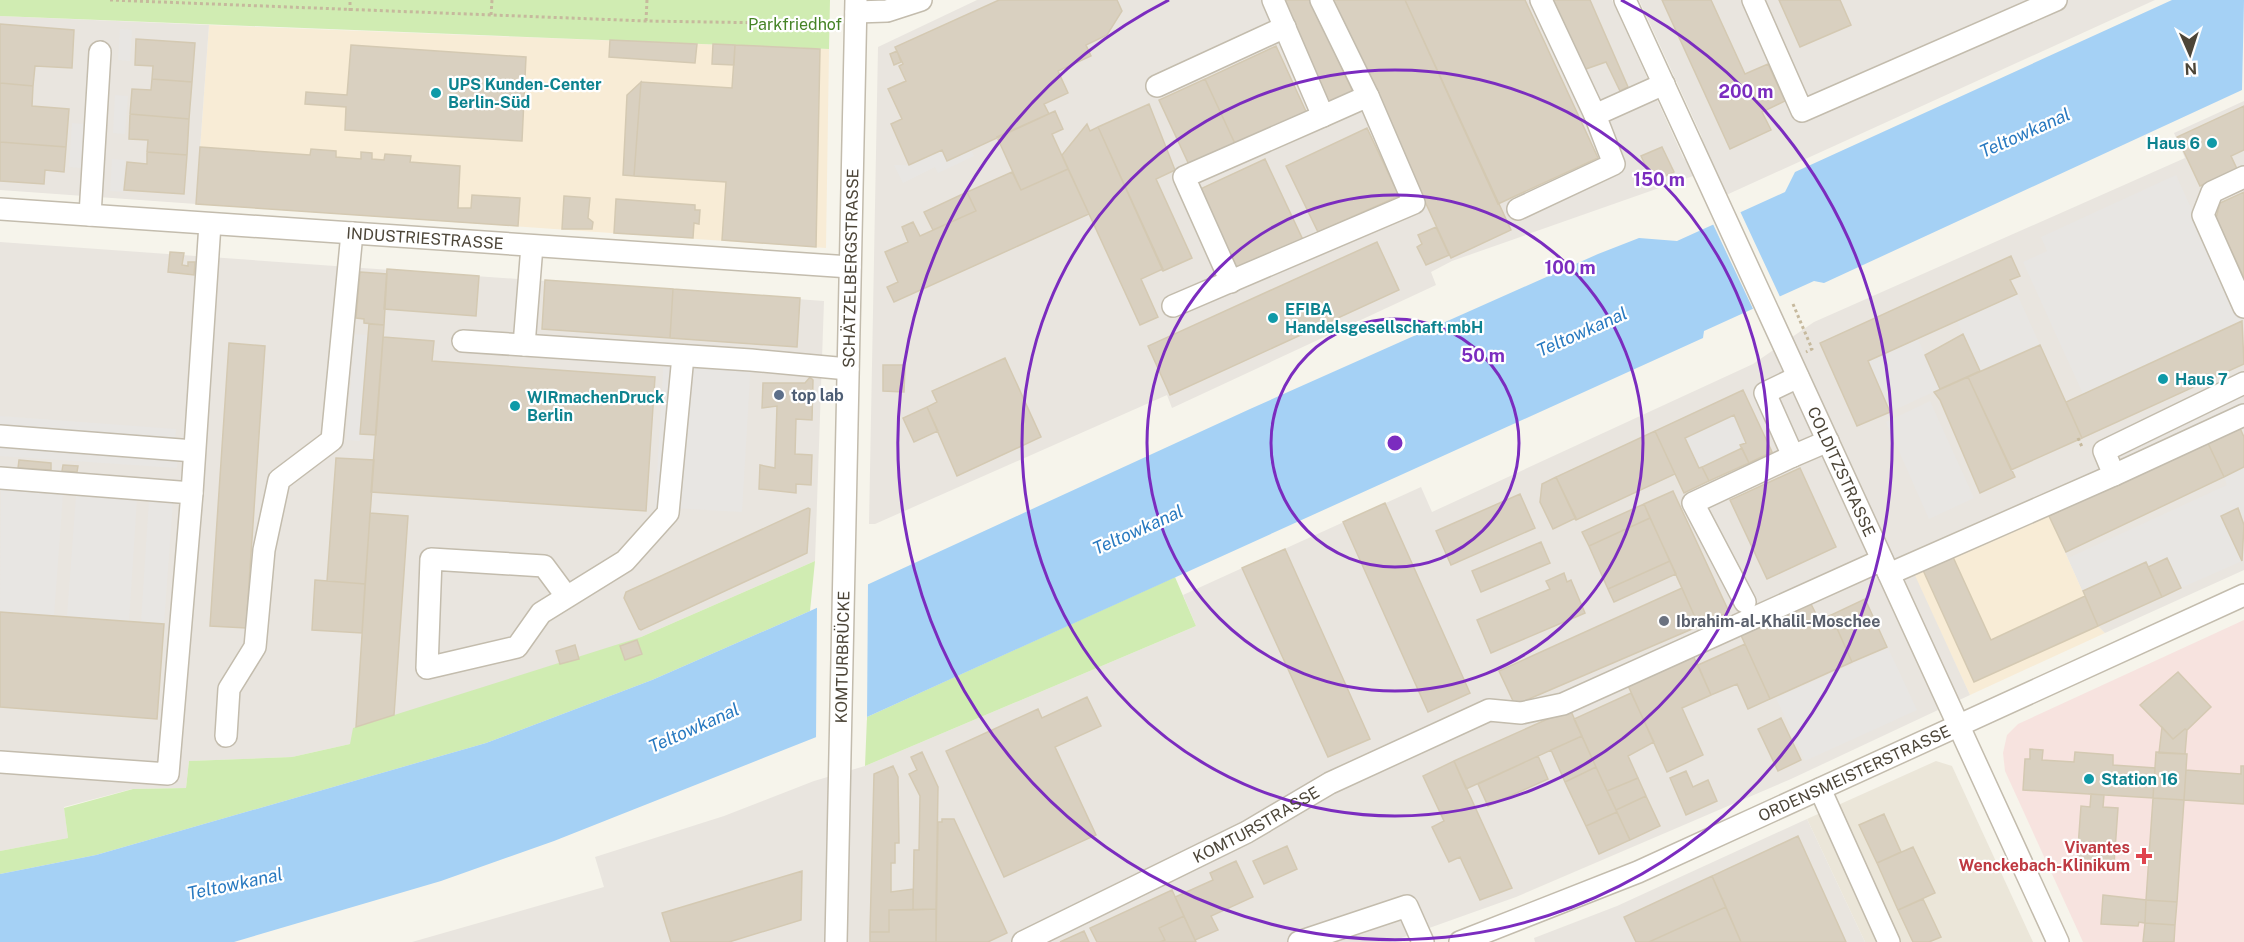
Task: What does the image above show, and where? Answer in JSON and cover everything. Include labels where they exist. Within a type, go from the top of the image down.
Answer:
[{"type":"street","points":[[856,6],[887,12],[921,0]]},
{"type":"street","points":[[1273,0],[1323,116]]},
{"type":"street","points":[[1173,306],[1414,203],[1368,96],[1321,0]]},
{"type":"street","points":[[1518,209],[1614,164],[1595,115],[1541,0]]},
{"type":"street","name":"COLDITZSTRASSE","points":[[1625,0],[2058,942]]},
{"type":"street","points":[[1753,0],[1802,111],[2055,0]]},
{"type":"street","name":"SCHÄTZELBERGSTRASSE","points":[[843,574],[856,6]]},
{"type":"street","points":[[1157,86],[1285,27]]},
{"type":"street","points":[[90,215],[99,52]]},
{"type":"street","points":[[1595,115],[1664,84]]},
{"type":"street","points":[[1231,282],[1184,177],[1368,96]]},
{"type":"street","points":[[2244,177],[2212,192],[2203,214],[2244,307]]},
{"type":"street","name":"INDUSTRIESTRASSE","points":[[0,209],[850,267]]},
{"type":"street","points":[[0,762],[168,774],[192,493],[210,224]]},
{"type":"street","points":[[226,736],[229,688],[255,647],[264,550],[279,480],[332,440],[352,233]]},
{"type":"street","points":[[524,345],[532,246]]},
{"type":"street","points":[[463,341],[848,369]]},
{"type":"street","points":[[567,597],[544,566],[430,559],[427,668],[517,647],[541,613],[567,597],[625,561],[668,513],[683,356]]},
{"type":"street","points":[[1793,456],[1765,393],[1798,377]]},
{"type":"street","points":[[2114,475],[2104,451],[2244,384]]},
{"type":"street","points":[[1886,567],[2114,475],[2244,415]]},
{"type":"street","points":[[0,436],[194,451]]},
{"type":"street","points":[[1744,602],[1693,503],[1828,441]]},
{"type":"street","points":[[0,478],[192,493]]},
{"type":"street","name":"KOMTURSTRASSE","points":[[1023,942],[1247,832],[1330,783],[1489,711],[1521,713],[1563,704],[1886,567]]},
{"type":"street","name":"KOMTURBRÜCKE","points":[[836,942],[843,574]]},
{"type":"street","name":"ORDENSMEISTERSTRASSE","points":[[1460,942],[1597,889],[2244,595]]},
{"type":"street","points":[[1820,789],[1889,942]]},
{"type":"street","points":[[1299,942],[1407,906],[1423,942]]},
{"type":"path","points":[[110,0],[646,21],[835,24]]},
{"type":"path","points":[[350,0],[350,11]]},
{"type":"path","points":[[491,15],[492,0]]},
{"type":"path","points":[[646,0],[646,21]]},
{"type":"path","points":[[1793,304],[1812,349]]},
{"type":"path","points":[[2078,438],[2082,447]]},
{"type":"shaded area","points":[[977,0],[1612,0],[1683,157],[1696,175],[1452,261],[1431,272],[1436,285],[1172,408],[1167,395],[875,524],[869,524],[878,47]]},
{"type":"shaded area","points":[[1639,0],[2155,0],[1724,196],[1701,135]]},
{"type":"shaded area","points":[[0,16],[209,25],[196,204],[0,190]]},
{"type":"shaded area","points":[[209,25],[829,49],[826,248],[196,204]]},
{"type":"shaded area","points":[[120,29],[132,30],[130,61],[118,60]]},
{"type":"shaded area","points":[[115,95],[128,96],[125,134],[113,133]]},
{"type":"shaded area","points":[[2244,101],[2244,570],[2105,633],[2098,626],[2049,516],[1913,571],[1970,695],[1791,779],[1516,897],[1390,942],[412,942],[604,887],[595,857],[724,816],[814,781],[865,766],[1196,626],[1183,595],[1421,487],[1432,512],[1753,364],[1814,322],[2185,158],[2174,133]]},
{"type":"shaded area","points":[[72,123],[85,124],[81,168],[69,167]]},
{"type":"shaded area","points":[[942,150],[947,161],[971,150],[974,156],[938,173],[935,167],[903,183],[894,165],[909,165]]},
{"type":"shaded area","points":[[112,159],[125,160],[123,192],[110,191]]},
{"type":"shaded area","points":[[2176,175],[2242,321],[2083,394],[2023,262],[2047,251],[2041,237]]},
{"type":"shaded area","points":[[0,242],[824,301],[815,561],[641,637],[350,744],[292,757],[189,761],[186,788],[132,789],[64,807],[68,838],[0,851]]},
{"type":"shaded area","points":[[2017,294],[2040,345],[1980,371],[1957,321]]},
{"type":"shaded area","points":[[355,334],[368,335],[360,441],[346,440]]},
{"type":"shaded area","points":[[1918,339],[1940,389],[1890,412],[1868,361]]},
{"type":"shaded area","points":[[664,355],[751,360],[742,512],[655,507]]},
{"type":"shaded area","points":[[1930,401],[1974,498],[1929,519],[1886,422]]},
{"type":"shaded area","points":[[1734,415],[1746,443],[1741,445],[1742,448],[1699,468],[1685,438]]},
{"type":"shaded area","points":[[0,416],[176,429],[175,441],[179,442],[177,468],[0,456]]},
{"type":"shaded area","points":[[2244,467],[2244,525],[2238,508],[2221,516],[2242,561],[2181,588],[2167,558],[2148,567],[2145,562],[2083,591],[2068,558],[2227,485],[2224,477]]},
{"type":"shaded area","points":[[1,489],[63,494],[54,616],[0,612]]},
{"type":"shaded area","points":[[76,495],[137,499],[129,622],[67,617]]},
{"type":"shaded area","points":[[149,500],[173,501],[164,624],[141,622]]},
{"type":"shaded area","points":[[2049,516],[2098,626],[2105,633],[1970,695],[1912,571],[1953,557]]},
{"type":"shaded area","name":"Vivantes Wenckebach-Klinikum","points":[[2244,620],[2244,942],[2083,942],[2005,771],[2003,753],[2007,735],[2018,724]]},
{"type":"shaded area","points":[[1888,648],[1917,710],[1805,761],[1776,698]]},
{"type":"shaded area","points":[[1936,761],[1952,766],[2033,942],[1865,942],[1807,819]]},
{"type":"shaded area","points":[[1807,819],[1865,942],[1535,942],[1534,938],[1617,906]]},
{"type":"green space","name":"Parkfriedhof","points":[[0,0],[830,0],[829,49],[0,16]]},
{"type":"green space","points":[[815,561],[810,611],[652,680],[486,743],[96,855],[0,874],[0,851],[68,838],[64,808],[133,789],[186,788],[189,761],[292,757],[350,744],[353,728],[641,637]]},
{"type":"green space","points":[[1175,577],[1196,626],[865,766],[867,717]]},
{"type":"water","name":"Teltowkanal","points":[[2172,0],[2244,0],[2242,90],[1824,283],[1814,281],[1704,331],[1703,338],[867,717],[554,841],[441,881],[234,942],[0,942],[0,874],[96,855],[486,743],[652,680],[810,611],[1250,409],[1598,254],[1639,238],[1677,241],[1785,192],[1795,172]]},
{"type":"pier","points":[[1739,209],[1781,299],[1754,311],[1712,222]]},
{"type":"pier","points":[[868,581],[867,720],[816,740],[817,605]]},
{"type":"building","points":[[999,0],[1117,0],[1122,11],[1107,35],[1086,45],[1091,56],[1058,71],[1068,93],[1044,104],[1049,114],[947,161],[942,150],[909,165],[891,124],[902,119],[888,89],[906,81],[899,66],[903,64],[895,47]]},
{"type":"building","points":[[1275,0],[1310,0],[1354,94],[1325,108]]},
{"type":"building","points":[[1332,0],[1405,0],[1511,230],[1451,258]]},
{"type":"building","points":[[1405,0],[1525,0],[1598,158],[1498,204]]},
{"type":"building","points":[[1551,0],[1590,0],[1628,87],[1620,91],[1606,62],[1583,70]]},
{"type":"building","points":[[1662,0],[1711,0],[1745,74],[1768,64],[1785,101],[1762,112],[1771,130],[1730,149]]},
{"type":"building","points":[[1779,0],[1840,0],[1851,25],[1800,47]]},
{"type":"building","points":[[0,24],[74,30],[72,68],[35,66],[33,86],[0,83]]},
{"type":"building","points":[[136,39],[195,43],[192,82],[152,79],[153,66],[135,65]]},
{"type":"building","points":[[610,40],[697,44],[695,63],[609,57]]},
{"type":"building","points":[[713,44],[735,45],[734,65],[712,64]]},
{"type":"building","name":"UPS Kunden-Center Berlin-Süd","points":[[351,45],[526,57],[522,141],[345,130],[346,107],[305,104],[306,92],[347,95]]},
{"type":"building","points":[[735,45],[820,49],[816,247],[722,240],[726,182],[634,176],[641,82],[732,88]]},
{"type":"building","points":[[1276,46],[1308,116],[1237,148],[1205,79]]},
{"type":"building","points":[[897,51],[901,62],[894,65],[890,54]]},
{"type":"building","points":[[152,79],[192,82],[189,119],[130,114],[132,89],[151,90]]},
{"type":"building","points":[[1205,79],[1237,148],[1191,169],[1159,100]]},
{"type":"building","points":[[641,82],[634,176],[623,175],[627,95]]},
{"type":"building","points":[[0,83],[33,86],[32,106],[69,109],[66,147],[0,142]]},
{"type":"building","points":[[1149,104],[1175,170],[1156,179],[1192,258],[1163,271],[1098,127]]},
{"type":"building","name":"Haus 6","points":[[2244,106],[2244,150],[2231,156],[2237,169],[2200,186],[2177,137]]},
{"type":"building","points":[[1055,111],[1063,129],[1052,134],[1068,169],[1021,190],[997,137]]},
{"type":"building","points":[[130,114],[189,119],[187,155],[147,152],[148,140],[129,139]]},
{"type":"building","points":[[1087,124],[1090,131],[1098,127],[1163,269],[1141,279],[1158,317],[1140,325],[1062,155]]},
{"type":"building","points":[[1367,128],[1399,196],[1318,232],[1286,166]]},
{"type":"building","points":[[0,142],[66,147],[64,172],[45,170],[44,184],[0,181]]},
{"type":"building","points":[[200,147],[310,155],[311,149],[336,151],[336,157],[361,159],[361,152],[372,153],[372,159],[384,160],[385,154],[411,156],[410,162],[460,166],[458,208],[471,208],[472,195],[520,198],[518,226],[196,204]]},
{"type":"building","points":[[1662,147],[1674,172],[1653,182],[1641,156]]},
{"type":"building","points":[[147,152],[187,155],[184,194],[124,190],[127,162],[147,164]]},
{"type":"building","points":[[1265,159],[1303,240],[1235,271],[1198,190]]},
{"type":"building","points":[[1068,169],[1089,214],[894,302],[887,287],[898,282],[885,252],[908,242],[902,227],[913,222],[920,236],[976,211],[967,192],[1012,172],[1021,190]]},
{"type":"building","points":[[967,192],[976,211],[933,230],[924,212]]},
{"type":"building","points":[[2244,192],[2244,278],[2216,218],[2220,203]]},
{"type":"building","points":[[564,196],[590,198],[588,218],[593,222],[592,229],[562,229]]},
{"type":"building","points":[[616,199],[695,205],[695,210],[700,210],[699,224],[694,223],[693,238],[614,233]]},
{"type":"building","points":[[1436,227],[1449,255],[1426,265],[1417,247],[1422,244],[1418,235]]},
{"type":"building","name":"EFIBA Handelsgesellschaft mbH","points":[[1377,242],[1399,290],[1170,395],[1148,346]]},
{"type":"building","points":[[170,252],[184,253],[182,265],[188,266],[188,262],[195,262],[194,275],[168,272]]},
{"type":"building","points":[[2011,256],[2020,276],[2010,280],[2017,294],[1868,361],[1890,412],[1857,426],[1820,343]]},
{"type":"building","points":[[387,269],[479,276],[476,316],[384,309]]},
{"type":"building","points":[[360,272],[387,274],[384,325],[364,323],[364,319],[356,318]]},
{"type":"building","points":[[545,280],[673,289],[670,338],[542,329]]},
{"type":"building","points":[[673,289],[800,298],[797,347],[670,338]]},
{"type":"building","name":"Haus 7","points":[[2242,321],[2244,364],[2082,438],[2066,402]]},
{"type":"building","points":[[369,324],[384,325],[376,435],[360,434]]},
{"type":"building","points":[[1963,334],[1980,371],[1940,389],[1925,355]]},
{"type":"building","name":"WIRmachenDruck Berlin","points":[[383,337],[434,341],[432,361],[655,377],[646,511],[371,492]]},
{"type":"building","points":[[229,343],[265,346],[246,628],[210,626]]},
{"type":"building","points":[[2040,345],[2082,438],[2011,470],[1968,377]]},
{"type":"building","points":[[1005,358],[1041,437],[957,476],[927,407],[937,402],[932,391]]},
{"type":"building","points":[[883,365],[905,365],[904,392],[883,391]]},
{"type":"building","points":[[810,377],[813,380],[812,420],[796,419],[795,454],[812,455],[811,485],[796,484],[796,493],[759,489],[760,465],[775,468],[777,406],[762,408],[763,383],[805,383]]},
{"type":"building","points":[[1968,377],[2015,477],[1980,493],[1940,400],[1934,392]]},
{"type":"building","points":[[1743,390],[1772,452],[1749,463],[1740,445],[1746,443],[1734,415],[1685,438],[1699,468],[1702,467],[1709,481],[1684,493],[1655,431]]},
{"type":"building","points":[[927,407],[938,431],[914,442],[903,418]]},
{"type":"building","points":[[2239,426],[2244,437],[2244,467],[2224,477],[2207,441]]},
{"type":"building","points":[[1655,431],[1675,474],[1576,520],[1556,477]]},
{"type":"building","points":[[2207,441],[2224,477],[2066,552],[2049,516]]},
{"type":"building","points":[[1742,448],[1749,463],[1709,481],[1702,467]]},
{"type":"building","points":[[336,458],[374,460],[365,584],[327,581]]},
{"type":"building","points":[[19,460],[51,463],[51,470],[18,468]]},
{"type":"building","points":[[63,465],[78,466],[77,472],[62,471]]},
{"type":"building","points":[[1800,468],[1836,547],[1767,579],[1730,500]]},
{"type":"building","points":[[1556,477],[1576,518],[1553,529],[1540,502],[1542,484]]},
{"type":"building","points":[[1673,491],[1729,612],[1699,626],[1644,504]]},
{"type":"building","points":[[1520,494],[1535,528],[1451,565],[1436,531]]},
{"type":"building","points":[[1385,503],[1470,693],[1428,712],[1343,522]]},
{"type":"building","points":[[1644,504],[1650,518],[1589,546],[1582,532]]},
{"type":"building","points":[[2238,508],[2244,525],[2242,561],[2221,516]]},
{"type":"building","points":[[810,509],[807,553],[639,629],[624,598],[626,592]]},
{"type":"building","points":[[370,513],[408,516],[394,715],[356,727]]},
{"type":"building","points":[[1650,518],[1670,561],[1608,589],[1589,546]]},
{"type":"building","points":[[1541,542],[1550,563],[1481,592],[1472,571]]},
{"type":"building","points":[[1285,549],[1370,739],[1328,757],[1242,568]]},
{"type":"building","points":[[1953,557],[1991,640],[2085,596],[2098,626],[1974,682],[1922,568]]},
{"type":"building","points":[[2167,558],[2181,588],[2162,597],[2148,567]]},
{"type":"building","points":[[1670,561],[1676,574],[1614,602],[1608,589]]},
{"type":"building","points":[[2146,562],[2162,597],[2098,626],[2083,591]]},
{"type":"building","points":[[1564,573],[1567,582],[1571,580],[1585,613],[1491,653],[1477,620],[1550,589],[1546,581]]},
{"type":"building","points":[[315,580],[365,584],[362,633],[312,630]]},
{"type":"building","points":[[1682,588],[1699,626],[1515,705],[1499,671]]},
{"type":"building","points":[[1865,599],[1887,647],[1852,662],[1831,615]]},
{"type":"building","points":[[1809,600],[1819,620],[1831,615],[1852,662],[1770,699],[1739,631]]},
{"type":"building","points":[[0,612],[164,624],[157,719],[0,707]]},
{"type":"building","points":[[637,640],[642,654],[625,660],[620,646]]},
{"type":"building","points":[[1745,644],[1770,699],[1748,709],[1737,684],[1711,695],[1698,665]]},
{"type":"building","points":[[575,645],[579,659],[560,664],[556,651]]},
{"type":"building","points":[[1691,651],[1711,695],[1682,708],[1703,755],[1667,772],[1626,681]]},
{"type":"building","points":[[2178,672],[2211,707],[2187,730],[2185,729],[2173,739],[2140,705]]},
{"type":"building","points":[[1631,693],[1654,742],[1628,756],[1638,778],[1607,791],[1574,719]]},
{"type":"building","points":[[1087,697],[1101,726],[1055,747],[1096,835],[1004,877],[946,751],[1038,709],[1042,718]]},
{"type":"building","points":[[1570,709],[1582,736],[1466,789],[1454,761]]},
{"type":"building","points":[[1781,718],[1801,760],[1778,771],[1758,729]]},
{"type":"building","points":[[2162,727],[2173,739],[2185,729],[2187,730],[2185,754],[2159,753]]},
{"type":"building","points":[[1582,736],[1596,767],[1565,782],[1551,750]]},
{"type":"building","name":"Station 16","points":[[2030,749],[2043,750],[2042,760],[2074,762],[2075,752],[2113,755],[2113,765],[2155,768],[2153,798],[2023,790],[2025,759],[2030,759]]},
{"type":"building","points":[[922,752],[938,787],[936,909],[913,910],[914,850],[919,850],[920,796],[909,774],[917,770],[911,757]]},
{"type":"building","points":[[2156,752],[2187,754],[2184,800],[2153,798]]},
{"type":"building","points":[[1538,756],[1548,779],[1488,806],[1478,784]]},
{"type":"building","points":[[1454,761],[1512,888],[1480,900],[1460,857],[1449,862],[1432,827],[1444,821],[1423,776]]},
{"type":"building","points":[[893,766],[898,777],[899,843],[895,843],[895,863],[891,863],[891,892],[913,889],[913,910],[889,910],[889,932],[870,932],[874,774]]},
{"type":"building","points":[[2241,766],[2244,766],[2244,804],[2184,800],[2186,770],[2241,774]]},
{"type":"building","points":[[1596,767],[1617,812],[1586,826],[1565,782]]},
{"type":"building","points":[[1686,771],[1693,787],[1708,780],[1717,801],[1686,815],[1670,778]]},
{"type":"building","points":[[1638,778],[1646,796],[1616,810],[1607,791]]},
{"type":"building","points":[[2091,794],[2104,795],[2103,807],[2118,808],[2114,864],[2077,861],[2081,806],[2090,807]]},
{"type":"building","points":[[1646,796],[1660,826],[1630,840],[1616,810]]},
{"type":"building","points":[[2153,798],[2184,800],[2177,902],[2146,900]]},
{"type":"building","points":[[1617,812],[1630,840],[1599,854],[1586,826]]},
{"type":"building","points":[[1884,814],[1901,852],[1877,863],[1859,825]]},
{"type":"building","points":[[942,819],[954,819],[1007,933],[988,942],[936,942],[938,822],[942,822]]},
{"type":"building","points":[[1798,836],[1846,942],[1741,942],[1712,876]]},
{"type":"building","points":[[1287,846],[1297,869],[1264,884],[1253,861]]},
{"type":"building","points":[[1913,847],[1935,893],[1898,910],[1877,863]]},
{"type":"building","points":[[1236,861],[1253,897],[1211,916],[1218,930],[1195,940],[1175,897],[1213,880],[1210,873]]},
{"type":"building","points":[[802,871],[801,920],[729,942],[671,942],[662,913]]},
{"type":"building","points":[[1712,876],[1726,907],[1649,942],[1636,942],[1624,917]]},
{"type":"building","points":[[1172,890],[1184,916],[1159,928],[1165,940],[1160,942],[1097,942],[1090,928]]},
{"type":"building","points":[[2103,895],[2146,900],[2145,923],[2139,922],[2138,926],[2101,924]]},
{"type":"building","points":[[1923,899],[1941,937],[1929,942],[1913,942],[1898,910]]},
{"type":"building","points":[[2146,900],[2177,902],[2175,925],[2145,923]]},
{"type":"building","points":[[1726,907],[1741,942],[1649,942]]},
{"type":"building","points":[[936,909],[936,942],[870,942],[870,932],[889,932],[889,910]]},
{"type":"building","points":[[1184,916],[1196,942],[1160,942],[1165,940],[1159,928]]},
{"type":"building","points":[[2145,923],[2175,925],[2174,942],[2143,942]]},
{"type":"building","points":[[1084,931],[1089,942],[1060,942]]},
{"type":"place","name":"UPS Kunden-Center Berlin-Süd","points":[[436,93]]},
{"type":"place","name":"Haus 6","points":[[2212,143]]},
{"type":"place","name":"EFIBA Handelsgesellschaft mbH","points":[[1273,318]]},
{"type":"place","name":"Haus 7","points":[[2163,379]]},
{"type":"place","name":"top lab","points":[[779,395]]},
{"type":"place","name":"WIRmachenDruck Berlin","points":[[515,406]]},
{"type":"place","name":"Ibrahim-al-Khalil-Moschee","points":[[1664,621]]},
{"type":"place","name":"Station 16","points":[[2089,779]]},
{"type":"place","name":"Vivantes Wenckebach-Klinikum","points":[[2144,856]]}]
